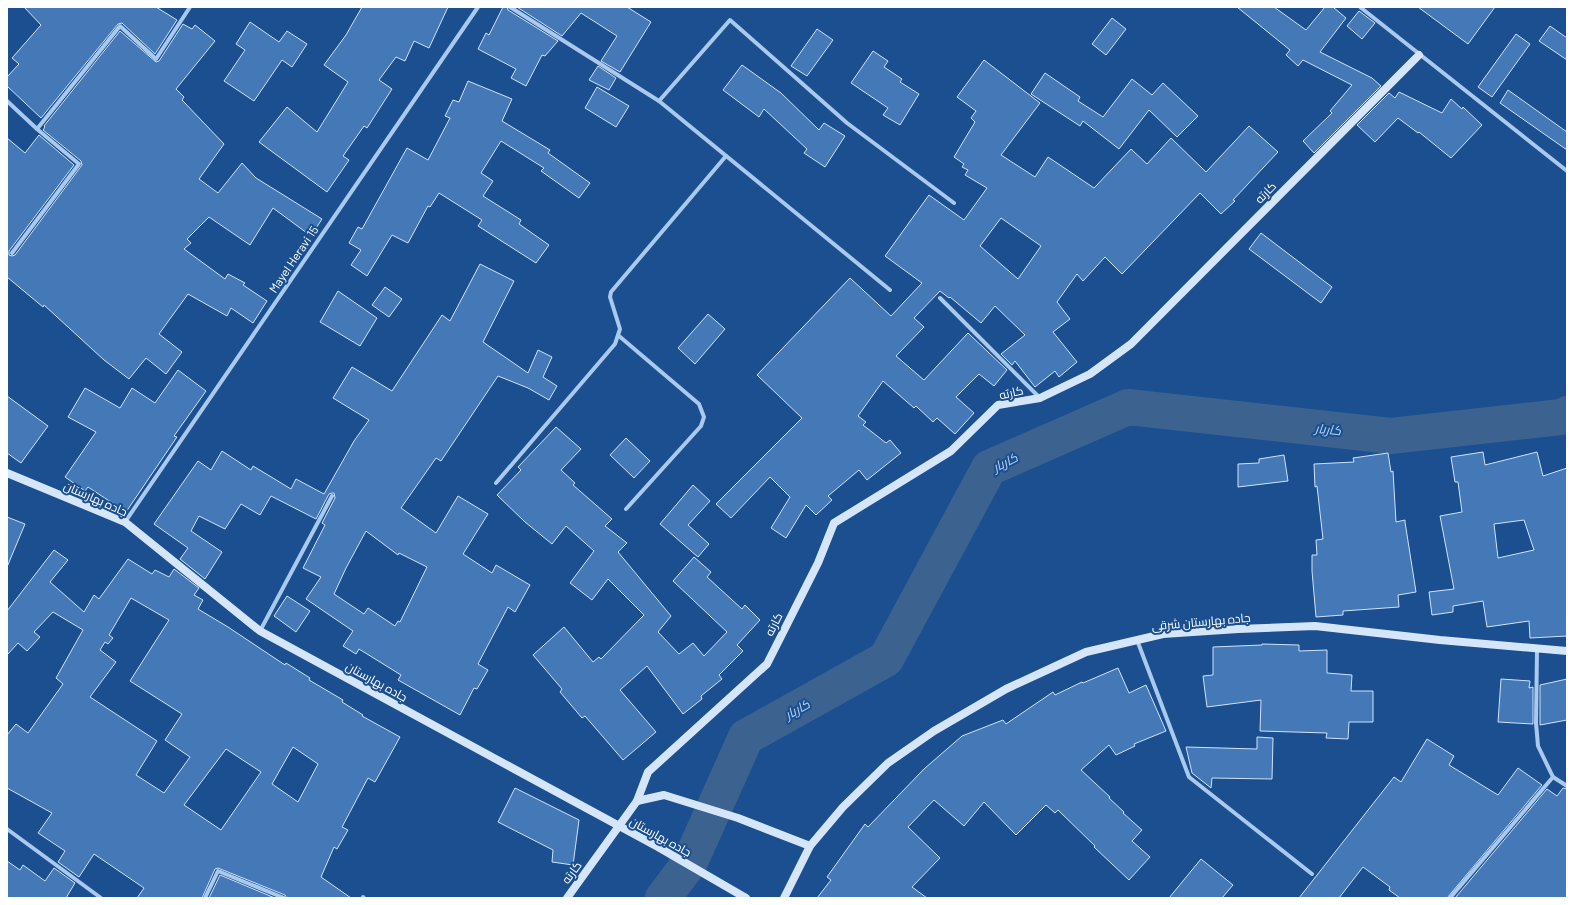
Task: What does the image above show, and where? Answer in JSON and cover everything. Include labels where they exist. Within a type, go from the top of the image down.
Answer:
[{"type":"street","points":[[37,129],[120,26],[156,59],[190,7]]},
{"type":"street","name":"Mayel Heravi 15","points":[[125,522],[478,7]]},
{"type":"street","points":[[510,7],[659,101],[890,290]]},
{"type":"street","points":[[1360,7],[1567,171]]},
{"type":"street","points":[[659,101],[730,20],[847,123],[954,203]]},
{"type":"street","name":"کارته","points":[[566,898],[637,801],[648,772],[767,664],[818,563],[834,523],[951,451],[998,405],[1040,398],[1090,374],[1131,344],[1419,55]]},
{"type":"street","points":[[7,101],[37,129],[79,164],[12,253]]},
{"type":"street","points":[[496,483],[615,344],[619,336],[620,329],[610,297],[611,292],[726,156]]},
{"type":"street","points":[[940,298],[1040,398]]},
{"type":"street","points":[[619,336],[699,404],[704,417],[701,426],[626,509]]},
{"type":"street","name":"جاده بهارستان","points":[[7,473],[125,522],[260,631],[658,847],[746,898]]},
{"type":"street","points":[[260,631],[332,496]]},
{"type":"street","name":"جاده بهارستان شرقی","points":[[784,898],[797,869],[810,846],[843,807],[888,763],[934,731],[1006,689],[1086,652],[1171,634],[1238,628],[1315,626],[1537,650],[1567,651]]},
{"type":"street","points":[[1137,640],[1189,777],[1312,874]]},
{"type":"street","points":[[1537,650],[1536,723],[1538,746],[1553,777],[1567,786]]},
{"type":"street","points":[[1450,898],[1553,777]]},
{"type":"street","points":[[637,801],[664,795],[738,818],[810,846]]},
{"type":"street","points":[[7,829],[101,898]]},
{"type":"street","points":[[205,898],[218,871],[284,898]]},
{"type":"building","points":[[24,7],[156,7],[177,20],[155,54],[122,23],[118,24],[41,118],[7,86],[7,77],[19,64],[12,58],[41,25]]},
{"type":"building","points":[[362,7],[448,7],[429,48],[414,41],[405,61],[396,57],[379,80],[392,89],[367,128],[364,126],[343,156],[349,160],[327,192],[259,142],[287,107],[317,132],[348,82],[324,65],[346,35]]},
{"type":"building","points":[[503,7],[507,7],[508,10],[558,41],[545,56],[542,55],[526,86],[511,78],[516,69],[478,49],[486,33],[489,35]]},
{"type":"building","points":[[517,7],[627,7],[651,22],[620,72],[601,61],[617,36],[581,13],[562,36]]},
{"type":"building","points":[[1237,7],[1274,7],[1306,30],[1325,7],[1333,7],[1346,18],[1320,52],[1372,78],[1381,86],[1314,153],[1303,141],[1332,113],[1330,111],[1352,85],[1303,60],[1298,66],[1286,55],[1290,50]]},
{"type":"building","points":[[1418,7],[1495,7],[1468,44]]},
{"type":"building","points":[[1359,11],[1375,23],[1362,39],[1347,26]]},
{"type":"building","points":[[1112,18],[1126,29],[1106,55],[1092,44]]},
{"type":"building","points":[[250,22],[279,42],[287,31],[307,44],[292,67],[282,60],[254,101],[224,81],[245,50],[236,44]]},
{"type":"building","points":[[183,24],[192,29],[195,25],[215,41],[176,89],[184,97],[182,100],[224,144],[199,179],[218,193],[242,163],[256,178],[322,219],[311,236],[273,208],[250,245],[209,217],[187,239],[191,243],[184,249],[225,279],[228,274],[245,283],[243,285],[267,301],[253,323],[231,308],[227,316],[188,294],[159,334],[182,352],[166,374],[146,358],[129,379],[104,360],[44,305],[43,307],[7,277],[7,138],[25,153],[39,135],[74,165],[9,251],[9,255],[12,256],[15,255],[82,165],[81,161],[43,130],[45,127],[44,126],[120,31],[156,62],[159,61]]},
{"type":"building","points":[[1550,26],[1567,38],[1567,60],[1539,41]]},
{"type":"building","points":[[817,29],[833,40],[807,76],[791,66]]},
{"type":"building","points":[[1516,34],[1530,44],[1492,97],[1478,87]]},
{"type":"building","points":[[873,51],[888,61],[884,67],[902,79],[900,82],[919,94],[900,125],[883,115],[888,108],[851,83]]},
{"type":"building","points":[[984,60],[1040,103],[1001,155],[1035,177],[1048,157],[1094,188],[1131,149],[1147,164],[1171,138],[1206,172],[1249,126],[1278,152],[1233,200],[1235,201],[1221,214],[1200,193],[1122,274],[1105,257],[1083,281],[1077,274],[1057,302],[1070,319],[1053,332],[1077,362],[1059,377],[1055,371],[1035,387],[1015,361],[1012,365],[1001,354],[1025,335],[995,306],[981,323],[950,297],[949,298],[940,291],[914,318],[924,327],[896,356],[924,380],[968,333],[1007,370],[994,386],[979,374],[956,397],[974,413],[955,434],[937,418],[933,422],[916,406],[914,408],[883,381],[858,416],[866,422],[863,425],[886,443],[890,440],[901,453],[867,480],[859,470],[828,496],[832,500],[816,515],[806,505],[786,538],[771,528],[790,497],[770,477],[731,518],[716,504],[802,418],[757,375],[850,278],[891,316],[922,283],[885,256],[929,195],[964,220],[987,188],[965,175],[968,170],[962,167],[964,164],[954,157],[975,122],[971,118],[976,111],[957,97]],"holes":[[[1001,218],[1041,246],[1018,279],[980,246]]]},
{"type":"building","points":[[742,65],[781,93],[819,130],[824,123],[845,136],[825,167],[804,153],[807,149],[764,109],[759,117],[723,90]]},
{"type":"building","points":[[598,66],[616,78],[609,90],[589,80]]},
{"type":"building","points":[[1045,73],[1080,97],[1078,101],[1103,117],[1132,79],[1152,95],[1163,83],[1198,116],[1177,137],[1149,110],[1119,149],[1083,121],[1080,126],[1031,94]]},
{"type":"building","points":[[468,81],[512,99],[502,121],[550,150],[548,153],[590,183],[579,198],[541,171],[544,168],[501,141],[481,173],[493,181],[483,196],[521,220],[519,224],[549,245],[536,263],[478,226],[482,220],[439,193],[430,207],[428,206],[408,243],[392,235],[367,276],[351,265],[361,250],[349,243],[358,227],[362,229],[407,148],[428,160],[450,118],[445,116],[453,100],[459,102]]},
{"type":"building","points":[[597,87],[629,106],[616,127],[585,108]]},
{"type":"building","points":[[1508,90],[1567,132],[1567,150],[1500,103]]},
{"type":"building","points":[[1399,92],[1442,113],[1451,99],[1462,109],[1463,107],[1482,125],[1451,158],[1419,132],[1418,133],[1398,118],[1375,142],[1357,125],[1389,93],[1395,98]]},
{"type":"building","points":[[1261,233],[1332,287],[1321,303],[1249,249]]},
{"type":"building","points":[[480,264],[514,281],[483,342],[528,373],[538,350],[552,357],[543,377],[557,386],[549,400],[528,388],[498,376],[441,461],[436,458],[401,508],[436,533],[458,496],[488,514],[463,554],[492,573],[496,565],[530,585],[515,612],[508,607],[478,664],[488,670],[477,689],[474,688],[460,715],[398,680],[401,675],[359,649],[356,654],[343,646],[353,631],[306,599],[321,577],[303,568],[325,525],[322,523],[335,498],[334,493],[329,494],[316,519],[271,496],[260,515],[241,504],[225,529],[199,516],[191,531],[222,552],[205,579],[180,559],[188,548],[154,524],[198,461],[211,470],[222,451],[251,470],[253,466],[291,489],[296,479],[324,494],[354,441],[369,420],[333,398],[352,367],[392,391],[442,315],[450,321]],"holes":[[[366,531],[398,555],[399,553],[427,567],[400,622],[398,621],[395,626],[368,608],[364,614],[334,594]]]},
{"type":"building","points":[[385,287],[402,299],[389,317],[372,305]]},
{"type":"building","points":[[338,291],[377,318],[360,346],[320,322]]},
{"type":"building","points":[[708,314],[725,329],[695,364],[678,348]]},
{"type":"building","points":[[178,370],[206,391],[174,436],[177,437],[126,512],[88,487],[85,491],[65,477],[96,432],[68,417],[85,388],[120,408],[132,388],[155,403]]},
{"type":"building","points":[[7,396],[48,426],[21,463],[7,453]]},
{"type":"building","points":[[556,427],[581,449],[561,470],[575,483],[573,485],[612,519],[605,526],[627,543],[618,552],[671,616],[658,632],[679,654],[693,643],[704,656],[727,632],[673,581],[694,557],[711,572],[707,577],[742,609],[745,605],[760,620],[737,645],[743,651],[719,675],[722,679],[701,696],[702,699],[683,714],[647,666],[620,690],[656,732],[623,760],[585,716],[582,718],[560,692],[562,689],[533,655],[564,627],[593,662],[599,657],[601,659],[644,615],[608,579],[592,600],[570,583],[594,551],[566,526],[552,544],[525,522],[497,495],[521,470],[518,467]]},
{"type":"building","points":[[626,438],[650,461],[634,478],[610,455]]},
{"type":"building","points":[[1483,452],[1485,465],[1537,452],[1543,476],[1567,468],[1567,636],[1530,638],[1529,621],[1487,627],[1483,601],[1453,606],[1453,612],[1432,615],[1429,592],[1454,589],[1440,516],[1462,512],[1458,482],[1455,482],[1451,457]],"holes":[[[1524,520],[1534,550],[1498,558],[1494,524]]]},
{"type":"building","points":[[1388,453],[1391,472],[1393,471],[1396,522],[1405,520],[1416,592],[1398,595],[1399,607],[1343,611],[1343,615],[1316,617],[1312,555],[1317,555],[1316,540],[1323,539],[1317,486],[1315,487],[1314,464],[1354,462],[1353,458]]},
{"type":"building","points":[[1284,455],[1288,481],[1238,487],[1238,464],[1259,463],[1259,459]]},
{"type":"building","points":[[693,485],[710,501],[688,525],[709,544],[698,557],[660,524]]},
{"type":"building","points":[[7,517],[25,524],[7,567]]},
{"type":"building","points":[[54,550],[68,560],[50,582],[84,612],[94,595],[99,599],[128,559],[152,574],[155,570],[169,577],[174,569],[199,588],[194,595],[203,600],[198,609],[285,665],[286,663],[310,678],[309,680],[343,700],[342,702],[363,715],[362,716],[400,737],[375,782],[368,778],[342,827],[348,830],[337,849],[334,847],[321,877],[351,898],[287,898],[285,895],[218,868],[215,869],[202,898],[137,898],[144,888],[94,854],[79,877],[58,862],[65,851],[38,833],[52,813],[7,788],[7,735],[16,724],[28,733],[63,684],[56,678],[83,630],[53,612],[34,632],[40,637],[27,651],[18,643],[7,655],[7,611]],"holes":[[[131,598],[169,620],[130,681],[182,714],[165,740],[190,757],[164,793],[136,775],[157,741],[90,697],[116,662],[100,650],[105,642],[108,644],[113,638],[109,635]],[[293,747],[318,764],[298,802],[272,784]],[[226,749],[261,772],[221,830],[184,805]]]},
{"type":"building","points":[[287,596],[310,611],[296,632],[274,616]]},
{"type":"building","points":[[1262,644],[1299,645],[1299,651],[1327,650],[1327,673],[1352,675],[1351,691],[1373,691],[1373,722],[1349,722],[1348,739],[1326,738],[1327,733],[1260,731],[1261,700],[1207,707],[1203,676],[1213,675],[1213,647]]},
{"type":"building","points":[[1118,668],[1129,693],[1146,685],[1166,731],[1134,744],[1135,746],[1116,755],[1109,745],[1081,770],[1110,797],[1109,798],[1124,812],[1123,813],[1142,830],[1132,841],[1150,857],[1129,880],[1058,810],[1055,813],[1046,805],[1016,835],[984,802],[964,826],[934,800],[908,827],[940,858],[912,887],[927,898],[817,898],[831,880],[827,877],[865,824],[868,827],[924,769],[962,736],[1003,720],[1006,724],[1053,692],[1055,695],[1082,682],[1083,683]]},
{"type":"building","points":[[1501,679],[1530,681],[1529,688],[1533,687],[1533,724],[1498,722]]},
{"type":"building","points":[[1567,679],[1567,720],[1540,725],[1540,685]]},
{"type":"building","points":[[1257,737],[1273,738],[1272,779],[1212,778],[1211,788],[1192,773],[1186,747],[1257,749]]},
{"type":"building","points":[[1427,739],[1454,756],[1449,765],[1498,795],[1518,768],[1542,785],[1447,898],[1400,898],[1389,890],[1390,887],[1363,867],[1339,898],[1299,898],[1394,777],[1401,782]]},
{"type":"building","points":[[515,788],[579,820],[573,865],[552,862],[553,850],[498,822]]},
{"type":"building","points":[[1563,788],[1567,789],[1567,898],[1455,898],[1547,789],[1557,796]]},
{"type":"building","points":[[1201,859],[1233,885],[1222,898],[1169,898]]},
{"type":"building","points":[[7,861],[20,870],[23,865],[45,881],[54,868],[75,883],[66,898],[7,898]]},
{"type":"building","points":[[220,875],[275,898],[209,898]]},
{"type":"waterway","name":"کاربار","points":[[663,898],[690,862],[746,737],[886,659],[989,468],[1128,407],[1391,436],[1561,417],[1567,414]]}]
